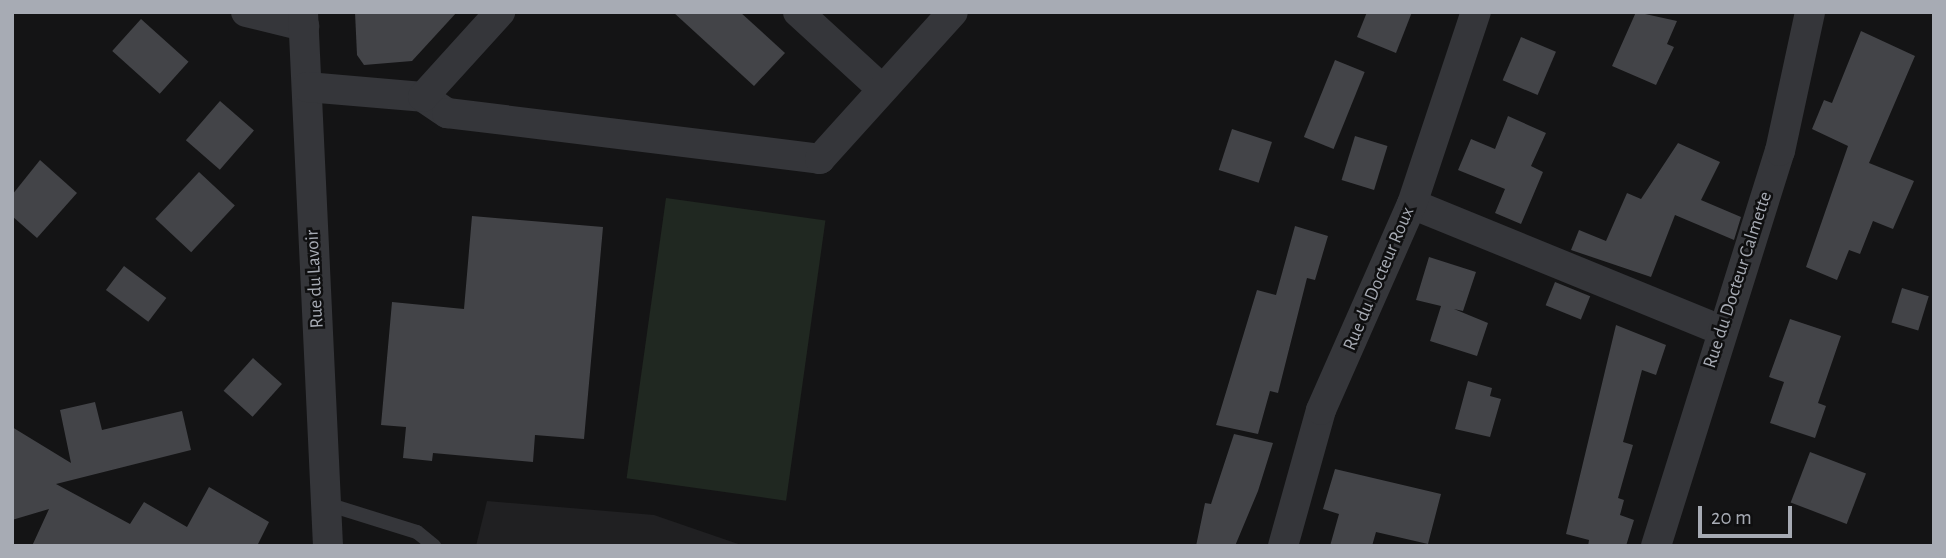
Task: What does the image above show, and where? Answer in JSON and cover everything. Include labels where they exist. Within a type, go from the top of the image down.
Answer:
[{"type":"street","points":[[246,12],[304,19]]},
{"type":"street","points":[[423,97],[499,12]]},
{"type":"street","points":[[798,12],[882,89]]},
{"type":"street","points":[[307,87],[423,97],[447,113],[820,159],[953,12]]},
{"type":"street","name":"Rue du Docteur Roux","points":[[1283,546],[1321,410],[1412,204],[1476,12]]},
{"type":"street","name":"Rue du Docteur Calmette","points":[[1656,546],[1720,330],[1780,151],[1810,12]]},
{"type":"street","name":"Rue du Lavoir","points":[[304,19],[328,546]]},
{"type":"street","points":[[1412,204],[1720,330]]},
{"type":"lane","points":[[327,505],[417,532],[434,546]]},
{"type":"shaded area","points":[[666,198],[825,220],[786,501],[627,478]]},
{"type":"shaded area","points":[[487,501],[654,515],[744,546],[476,546]]},
{"type":"building","points":[[355,12],[457,12],[412,61],[364,65],[357,55]]},
{"type":"building","points":[[673,12],[740,12],[785,53],[754,86]]},
{"type":"building","points":[[1367,12],[1412,12],[1396,53],[1357,37]]},
{"type":"building","points":[[1636,12],[1677,21],[1667,44],[1674,47],[1656,85],[1612,66]]},
{"type":"building","points":[[141,19],[189,62],[160,94],[112,51]]},
{"type":"building","points":[[1861,31],[1915,56],[1869,163],[1914,181],[1893,229],[1873,221],[1860,254],[1849,250],[1837,280],[1806,267],[1848,146],[1812,129],[1824,100],[1832,103]]},
{"type":"building","points":[[1521,37],[1556,52],[1538,95],[1503,80]]},
{"type":"building","points":[[1335,60],[1365,72],[1334,149],[1304,137]]},
{"type":"building","points":[[220,101],[254,131],[220,170],[186,140]]},
{"type":"building","points":[[1508,116],[1546,133],[1531,166],[1543,172],[1521,224],[1495,213],[1505,189],[1458,170],[1471,139],[1495,149]]},
{"type":"building","points":[[1232,129],[1272,142],[1259,183],[1219,170]]},
{"type":"building","points":[[1355,136],[1388,146],[1374,190],[1342,180]]},
{"type":"building","points":[[1678,143],[1720,162],[1701,200],[1741,217],[1734,240],[1675,215],[1651,277],[1571,250],[1579,230],[1606,241],[1627,193],[1641,199]]},
{"type":"building","points":[[40,160],[77,193],[37,238],[12,216],[12,195]]},
{"type":"building","points":[[199,172],[235,205],[191,252],[155,219]]},
{"type":"building","points":[[472,216],[603,227],[584,439],[535,435],[533,462],[433,453],[432,461],[403,458],[406,427],[381,425],[392,302],[464,309]]},
{"type":"building","points":[[1295,226],[1328,236],[1315,280],[1307,278],[1278,393],[1270,391],[1258,434],[1216,425],[1257,290],[1276,295]]},
{"type":"building","points":[[1429,257],[1476,272],[1463,311],[1454,309],[1488,323],[1477,356],[1430,341],[1441,306],[1416,300]]},
{"type":"building","points":[[124,266],[166,298],[148,322],[106,290]]},
{"type":"building","points":[[1555,282],[1590,296],[1581,319],[1546,305]]},
{"type":"building","points":[[1902,288],[1929,296],[1918,331],[1891,322]]},
{"type":"building","points":[[1790,319],[1841,336],[1818,403],[1826,406],[1815,438],[1770,423],[1784,382],[1769,377]]},
{"type":"building","points":[[1616,325],[1666,345],[1656,375],[1642,370],[1623,442],[1633,445],[1618,498],[1624,500],[1620,515],[1634,520],[1626,546],[1588,546],[1589,540],[1566,534]]},
{"type":"building","points":[[253,358],[282,384],[253,417],[224,391]]},
{"type":"building","points":[[1468,381],[1492,388],[1490,396],[1501,399],[1490,437],[1455,429]]},
{"type":"building","points":[[95,402],[102,430],[182,411],[191,450],[56,484],[130,524],[144,502],[187,527],[209,487],[269,522],[257,546],[32,546],[49,509],[12,520],[12,427],[71,463],[60,410]]},
{"type":"building","points":[[1234,434],[1273,443],[1258,491],[1235,546],[1196,546],[1205,503],[1211,504]]},
{"type":"building","points":[[1810,452],[1866,474],[1847,524],[1791,502]]},
{"type":"building","points":[[1335,469],[1441,494],[1428,544],[1376,532],[1372,546],[1330,546],[1339,514],[1323,509]]}]
